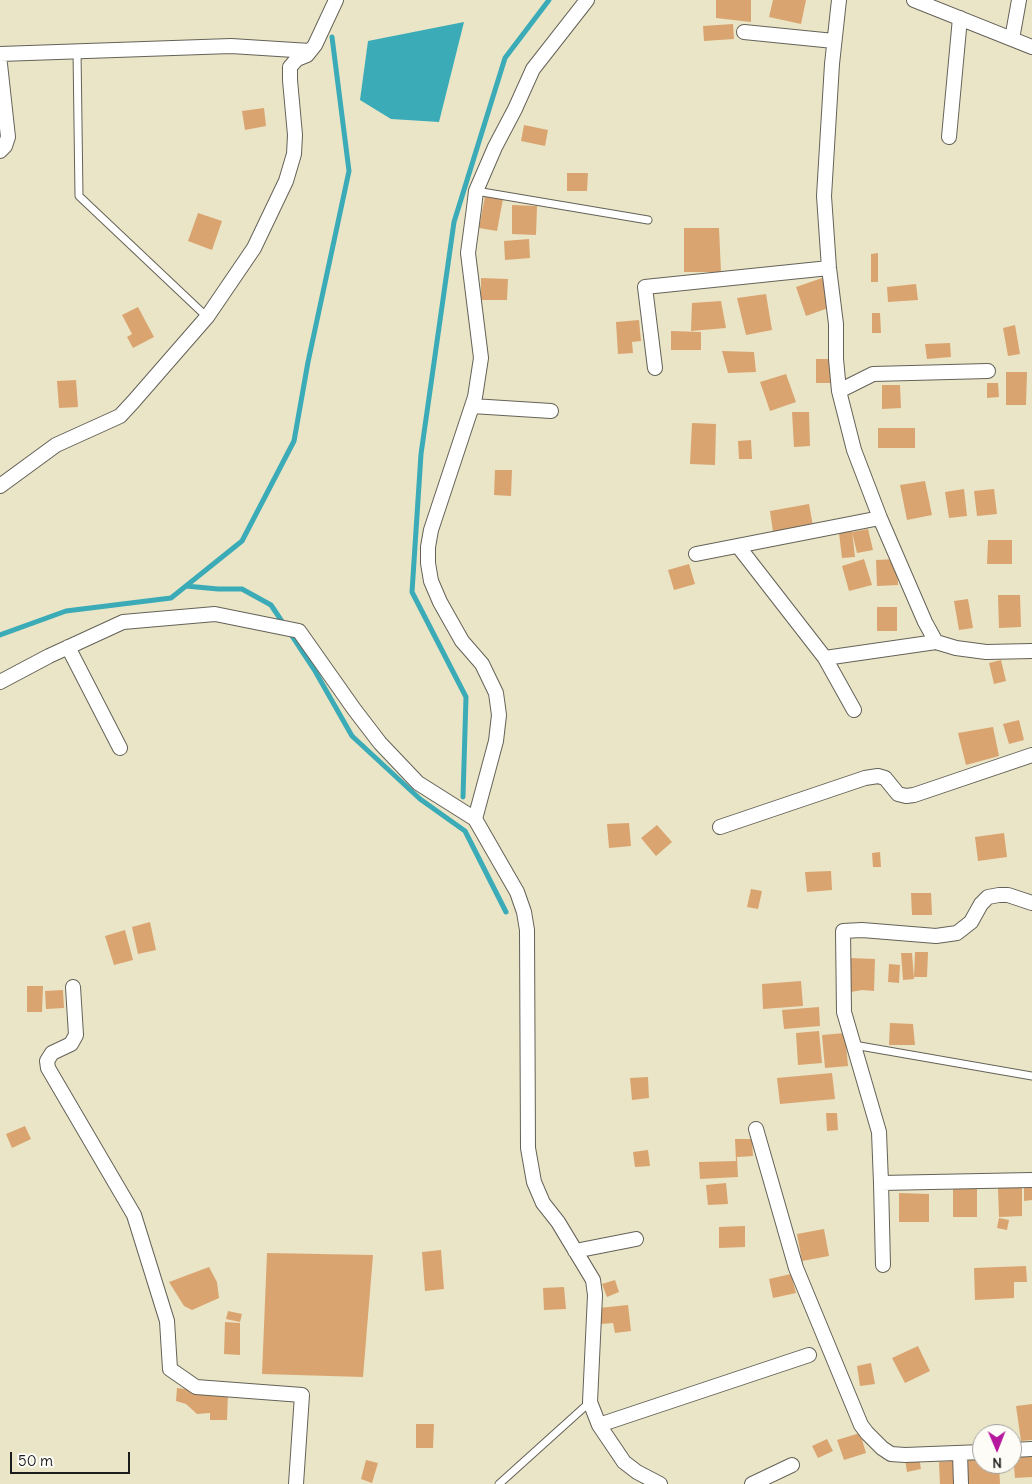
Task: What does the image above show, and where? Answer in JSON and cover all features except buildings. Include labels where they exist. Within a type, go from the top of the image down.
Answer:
[{"type":"street","points":[[0,486],[56,445],[120,416],[207,317],[254,248],[286,181],[294,154],[295,135],[290,67],[297,59],[307,55],[315,45],[336,0]]},
{"type":"street","points":[[475,819],[496,741],[499,714],[496,693],[482,664],[462,641],[440,602],[431,581],[428,547],[431,530],[475,397],[481,358],[468,253],[476,191],[533,69],[587,0]]},
{"type":"street","points":[[839,0],[834,41],[824,196],[829,268],[836,324],[836,359],[839,391],[854,450],[880,518],[925,622],[936,642]]},
{"type":"street","points":[[914,0],[1032,47]]},
{"type":"street","points":[[1012,39],[1019,0]]},
{"type":"street","points":[[949,136],[960,18]]},
{"type":"street","points":[[744,32],[834,41]]},
{"type":"street","points":[[0,54],[231,46],[310,51]]},
{"type":"street","points":[[0,64],[8,138],[5,146],[0,151]]},
{"type":"street","points":[[655,368],[645,287],[829,268]]},
{"type":"street","points":[[839,391],[873,374],[988,371]]},
{"type":"street","points":[[472,406],[551,411]]},
{"type":"street","points":[[696,554],[880,518]]},
{"type":"street","points":[[738,546],[825,658],[854,710]]},
{"type":"street","points":[[0,682],[68,647],[123,622],[215,614],[299,631],[374,736],[411,777],[475,819],[517,892],[524,912],[526,930],[528,1148],[534,1182],[543,1203],[558,1222],[593,1280],[595,1295],[590,1402],[599,1425],[624,1462],[637,1472],[660,1484]]},
{"type":"street","points":[[825,658],[936,642],[956,648],[986,652],[1032,651]]},
{"type":"street","points":[[68,647],[120,748]]},
{"type":"street","points":[[720,828],[865,778],[878,776],[885,778],[898,794],[914,795],[1032,755]]},
{"type":"street","points":[[883,1265],[879,1132],[844,1012],[843,931],[862,930],[936,936],[957,933],[971,922],[981,904],[988,897],[1008,896],[1032,903]]},
{"type":"street","points":[[73,987],[76,1035],[70,1044],[52,1053],[47,1061],[48,1068],[134,1215],[167,1321],[170,1369],[196,1387],[302,1395],[296,1484]]},
{"type":"street","points":[[756,1129],[796,1268],[861,1425],[874,1440],[891,1454],[905,1456],[972,1452]]},
{"type":"street","points":[[881,1183],[1032,1180]]},
{"type":"street","points":[[575,1251],[636,1239]]},
{"type":"street","points":[[599,1425],[809,1354]]},
{"type":"street","points":[[960,1453],[961,1484]]},
{"type":"street","points":[[752,1484],[792,1465]]},
{"type":"lane","points":[[77,51],[79,196],[207,317]]},
{"type":"lane","points":[[476,191],[648,220]]},
{"type":"lane","points":[[854,1045],[1032,1076]]},
{"type":"lane","points":[[499,1484],[590,1402]]},
{"type":"water","points":[[464,22],[439,122],[391,119],[360,100],[368,41]]},
{"type":"waterway","points":[[463,797],[466,697],[412,592],[421,454],[454,222],[505,58],[549,0]]},
{"type":"waterway","points":[[0,635],[66,611],[171,598],[242,541],[294,441],[308,362],[349,171],[332,37]]},
{"type":"waterway","points":[[186,586],[242,589],[271,605],[285,626]]},
{"type":"waterway","points":[[290,633],[315,671],[352,736],[420,799],[465,831],[506,912]]}]
